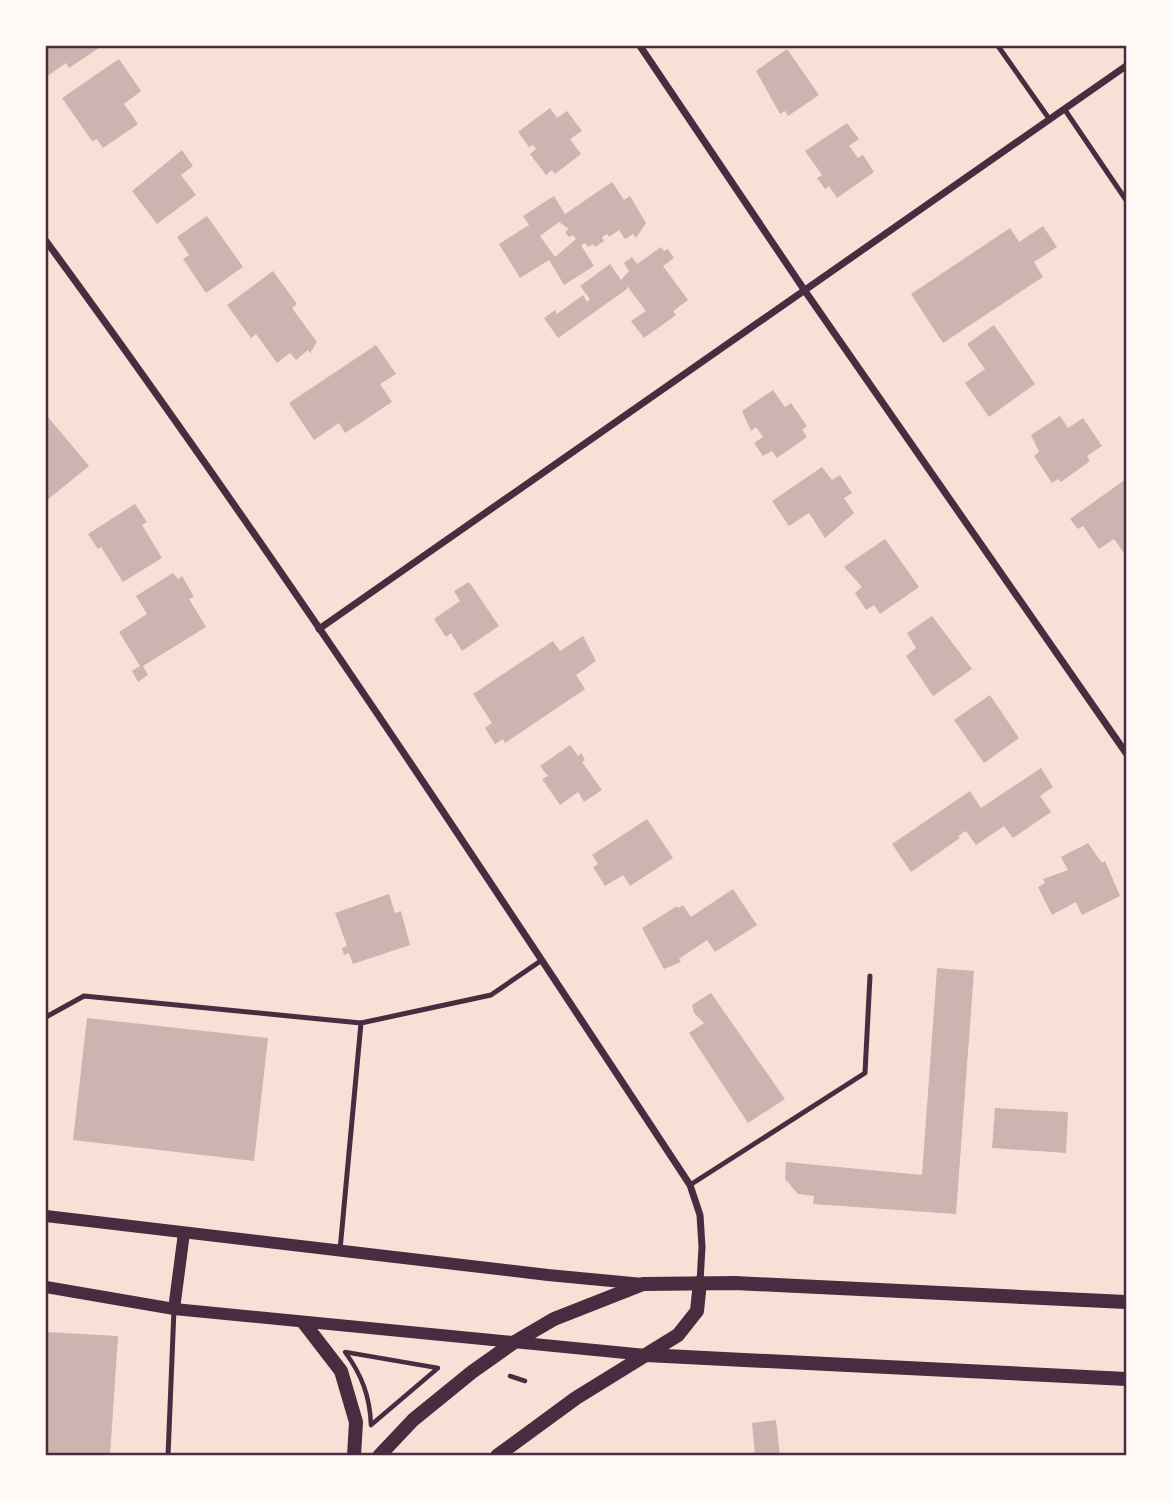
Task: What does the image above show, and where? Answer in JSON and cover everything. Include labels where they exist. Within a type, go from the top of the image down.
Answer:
[{"type":"main road","points":[[497,1455],[576,1398],[678,1335],[697,1311],[700,1282]]},
{"type":"main road","points":[[379,1455],[413,1420],[472,1371],[513,1343],[554,1319],[643,1284],[700,1282],[1126,1301]]},
{"type":"main road","points":[[304,1323],[341,1371],[356,1422],[354,1455]]},
{"type":"main road","points":[[646,1355],[1126,1378]]},
{"type":"street","points":[[640,46],[805,291],[1126,753]]},
{"type":"street","points":[[319,629],[1126,66]]},
{"type":"street","points":[[46,241],[319,629],[690,1185],[700,1215],[700,1282]]},
{"type":"street","points":[[46,1216],[643,1284]]},
{"type":"street","points":[[174,1309],[184,1233]]},
{"type":"street","points":[[46,1287],[174,1309],[646,1355]]},
{"type":"lane","points":[[999,46],[1051,120]]},
{"type":"lane","points":[[1065,110],[1126,200]]},
{"type":"lane","points":[[46,1017],[84,996],[361,1023],[491,995],[542,960]]},
{"type":"lane","points":[[690,1185],[865,1073],[870,976]]},
{"type":"lane","points":[[340,1251],[361,1023]]},
{"type":"lane","points":[[168,1455],[174,1309]]},
{"type":"path","points":[[345,1352],[438,1368],[372,1425],[367,1392],[358,1370],[345,1352]]},
{"type":"path","points":[[506,1375],[525,1381]]},
{"type":"building","points":[[46,46],[102,46],[69,68],[66,63],[46,77]]},
{"type":"building","points":[[787,49],[819,95],[788,116],[785,111],[780,114],[756,71]]},
{"type":"building","points":[[119,59],[141,91],[124,104],[138,124],[103,148],[97,139],[92,141],[62,98]]},
{"type":"building","points":[[550,108],[557,118],[567,111],[582,131],[570,139],[581,154],[555,174],[552,170],[546,175],[530,154],[536,149],[533,145],[529,147],[518,132]]},
{"type":"building","points":[[847,123],[859,139],[849,146],[858,158],[863,155],[874,172],[837,198],[829,186],[825,189],[817,178],[822,175],[805,151]]},
{"type":"building","points":[[182,150],[193,166],[181,175],[196,195],[157,224],[132,191]]},
{"type":"building","points":[[612,182],[624,200],[630,196],[646,223],[636,238],[633,234],[625,239],[619,230],[609,237],[607,234],[602,237],[604,241],[595,247],[593,244],[588,247],[585,243],[581,245],[594,266],[564,285],[549,260],[520,278],[499,244],[529,225],[523,216],[554,196],[565,214]],"holes":[[[559,222],[569,229],[565,232],[576,239],[555,257],[540,236]]]},
{"type":"building","points":[[207,216],[243,267],[206,293],[183,259],[189,255],[177,237]]},
{"type":"building","points":[[1043,226],[1057,247],[1034,262],[1043,277],[943,343],[911,294],[1010,228],[1019,242]]},
{"type":"building","points":[[661,247],[664,251],[668,249],[674,258],[663,266],[688,300],[673,311],[676,315],[644,338],[631,321],[646,311],[627,286],[627,289],[558,338],[544,318],[555,310],[557,314],[583,295],[587,302],[590,299],[580,286],[610,264],[621,280],[629,271],[624,263],[632,257],[637,264]]},
{"type":"building","points":[[273,271],[297,304],[292,308],[317,342],[310,353],[308,350],[296,360],[290,353],[277,363],[256,334],[251,338],[227,305]]},
{"type":"building","points":[[994,325],[1035,384],[989,417],[965,383],[985,369],[967,344]]},
{"type":"building","points":[[376,345],[396,374],[380,384],[392,402],[345,433],[339,423],[314,440],[289,403]]},
{"type":"building","points":[[773,390],[785,407],[791,403],[807,426],[802,430],[807,437],[777,458],[772,451],[763,456],[754,443],[763,437],[756,427],[751,431],[742,411]]},
{"type":"building","points":[[1060,416],[1068,428],[1083,418],[1102,446],[1087,456],[1090,461],[1061,482],[1058,479],[1052,483],[1034,456],[1039,452],[1031,435]]},
{"type":"building","points":[[48,417],[89,466],[46,501],[46,419]]},
{"type":"building","points":[[822,467],[832,480],[840,475],[852,493],[844,498],[854,513],[825,538],[809,513],[789,526],[772,501]]},
{"type":"building","points":[[1126,479],[1126,551],[1124,553],[1114,539],[1099,549],[1083,526],[1078,529],[1070,519]]},
{"type":"building","points":[[135,504],[147,522],[142,525],[162,558],[123,582],[101,547],[98,549],[88,534]]},
{"type":"building","points":[[885,539],[919,587],[880,614],[874,605],[866,610],[855,593],[862,587],[844,567]]},
{"type":"building","points":[[173,573],[178,579],[182,576],[194,597],[189,599],[206,627],[143,666],[148,675],[138,682],[132,671],[140,666],[119,632],[147,614],[136,596]]},
{"type":"building","points":[[469,582],[499,626],[462,651],[451,633],[446,637],[434,619],[460,601],[454,591]]},
{"type":"building","points":[[932,616],[972,669],[933,696],[906,656],[916,648],[907,633]]},
{"type":"building","points":[[583,636],[596,661],[576,675],[585,689],[505,743],[503,739],[495,744],[485,728],[492,723],[473,694],[553,641],[560,651]]},
{"type":"building","points":[[990,695],[1019,738],[984,763],[954,720]]},
{"type":"building","points":[[570,745],[578,756],[581,753],[585,760],[582,762],[602,790],[584,802],[578,792],[560,805],[542,779],[548,776],[540,766]]},
{"type":"building","points":[[1041,768],[1053,787],[1040,796],[1051,812],[1013,838],[1004,826],[976,845],[966,831],[911,872],[892,844],[970,791],[981,808]]},
{"type":"building","points":[[647,819],[673,858],[630,886],[623,875],[605,886],[593,867],[598,864],[592,855]]},
{"type":"building","points":[[1088,843],[1102,863],[1105,861],[1120,896],[1082,915],[1076,902],[1052,915],[1038,887],[1045,883],[1043,879],[1068,870],[1061,857]]},
{"type":"building","points":[[733,889],[757,925],[715,952],[707,940],[679,959],[681,962],[664,969],[642,928],[677,906],[678,908],[683,905],[691,917]]},
{"type":"building","points":[[389,894],[395,913],[401,911],[410,945],[353,964],[349,953],[344,955],[342,948],[347,946],[335,913]]},
{"type":"building","points":[[937,968],[974,971],[956,1214],[813,1204],[814,1196],[798,1194],[785,1179],[786,1162],[922,1175]]},
{"type":"building","points":[[711,993],[785,1099],[748,1123],[689,1033],[704,1023],[694,1013],[692,1005]]},
{"type":"building","points":[[87,1018],[268,1038],[254,1161],[73,1140]]},
{"type":"building","points":[[995,1108],[1068,1112],[1066,1153],[992,1148]]},
{"type":"building","points":[[46,1332],[118,1336],[110,1456],[46,1456]]},
{"type":"building","points":[[776,1420],[780,1456],[755,1456],[752,1423]]}]
